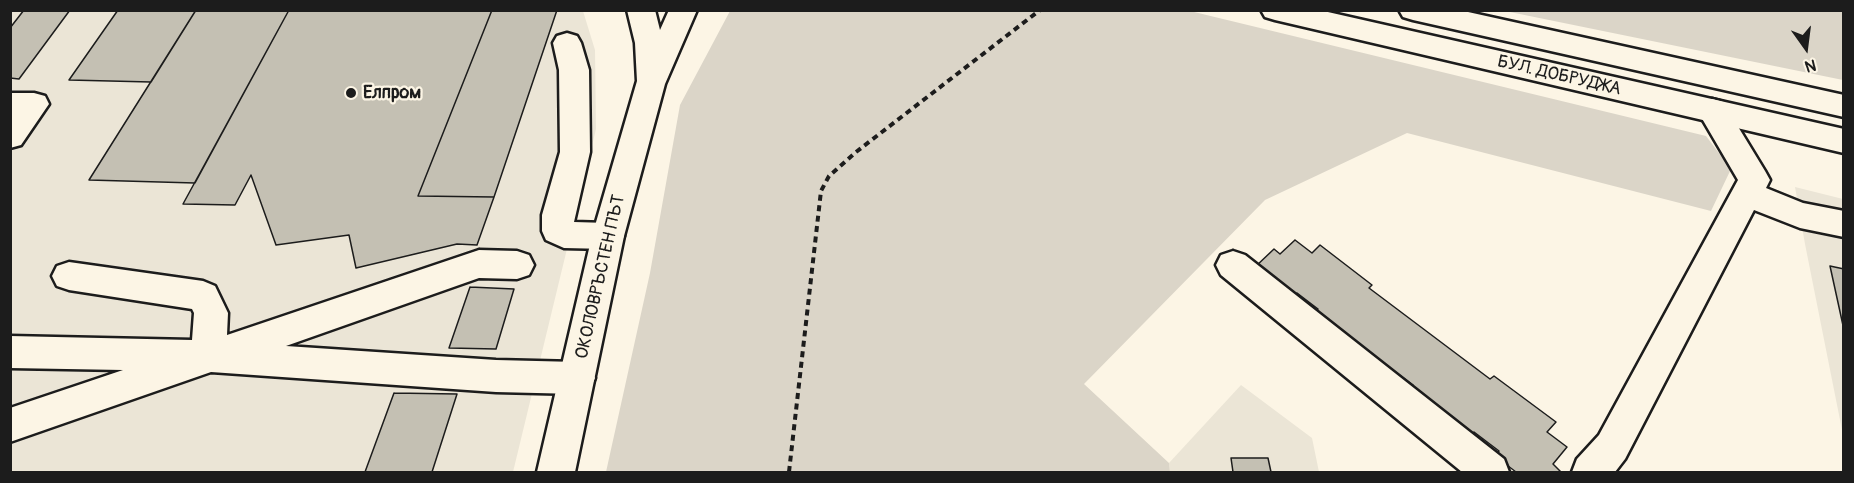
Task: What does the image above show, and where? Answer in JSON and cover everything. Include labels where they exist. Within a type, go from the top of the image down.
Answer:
[{"type":"main road","name":"ОКОЛОВРЪСТЕН ПЪТ","points":[[641,10],[650,43],[650,84]]},
{"type":"main road","name":"ОКОЛОВРЪСТЕН ПЪТ","points":[[556,472],[608,236],[650,84],[683,10]]},
{"type":"main road","name":"БУЛ. ДОБРУДЖА","points":[[1275,10],[1844,141]]},
{"type":"main road","name":"БУЛ. ДОБРУДЖА","points":[[1413,10],[1844,106]]},
{"type":"main road","points":[[567,43],[574,70],[575,152],[558,215],[558,231],[564,235],[608,236]]},
{"type":"main road","points":[[10,104],[34,104],[10,138]]},
{"type":"main road","points":[[1591,472],[1612,447],[1754,180],[1712,110]]},
{"type":"main road","points":[[1747,194],[1800,214],[1844,224]]},
{"type":"main road","points":[[10,425],[479,264],[517,265]]},
{"type":"main road","points":[[1233,265],[1490,472]]},
{"type":"main road","points":[[69,276],[203,296],[211,313],[208,356]]},
{"type":"main road","points":[[10,352],[208,356],[496,376],[577,378]]},
{"type":"path","points":[[789,472],[821,191],[829,176],[856,152],[1040,10]]},
{"type":"shaded area","points":[[10,11],[583,11],[595,50],[596,129],[513,472],[11,472]]},
{"type":"shaded area","points":[[730,11],[1190,11],[1706,136],[1731,169],[1711,211],[1407,133],[1265,200],[1084,384],[1169,463],[1170,472],[606,472],[650,273],[680,105]]},
{"type":"shaded area","points":[[1505,11],[1843,11],[1843,80]]},
{"type":"shaded area","points":[[1795,187],[1843,199],[1843,435],[1805,244]]},
{"type":"shaded area","points":[[1241,385],[1312,438],[1319,472],[1170,472],[1169,463]]},
{"type":"building","points":[[24,10],[70,10],[19,79],[10,78],[10,28]]},
{"type":"building","points":[[118,10],[196,10],[151,82],[69,80]]},
{"type":"building","points":[[196,10],[289,10],[195,183],[89,180]]},
{"type":"building","name":"Елпром","points":[[289,10],[492,10],[418,196],[494,197],[477,245],[457,244],[356,268],[349,235],[276,245],[251,175],[235,205],[183,204]]},
{"type":"building","points":[[492,10],[557,10],[494,197],[418,196]]},
{"type":"building","points":[[1295,240],[1312,253],[1320,245],[1372,285],[1369,288],[1490,379],[1494,376],[1556,422],[1547,432],[1567,447],[1553,464],[1561,472],[1516,472],[1495,456],[1499,451],[1474,432],[1471,435],[1410,387],[1413,385],[1315,312],[1318,309],[1297,293],[1293,297],[1255,267],[1274,249],[1280,254]]},
{"type":"building","points":[[1830,266],[1844,269],[1844,330]]},
{"type":"building","points":[[470,287],[514,289],[496,349],[449,348]]},
{"type":"building","points":[[394,393],[457,394],[432,472],[365,472]]},
{"type":"building","points":[[1231,458],[1268,458],[1271,472],[1233,472]]},
{"type":"place","name":"Елпром","points":[[351,93]]}]
